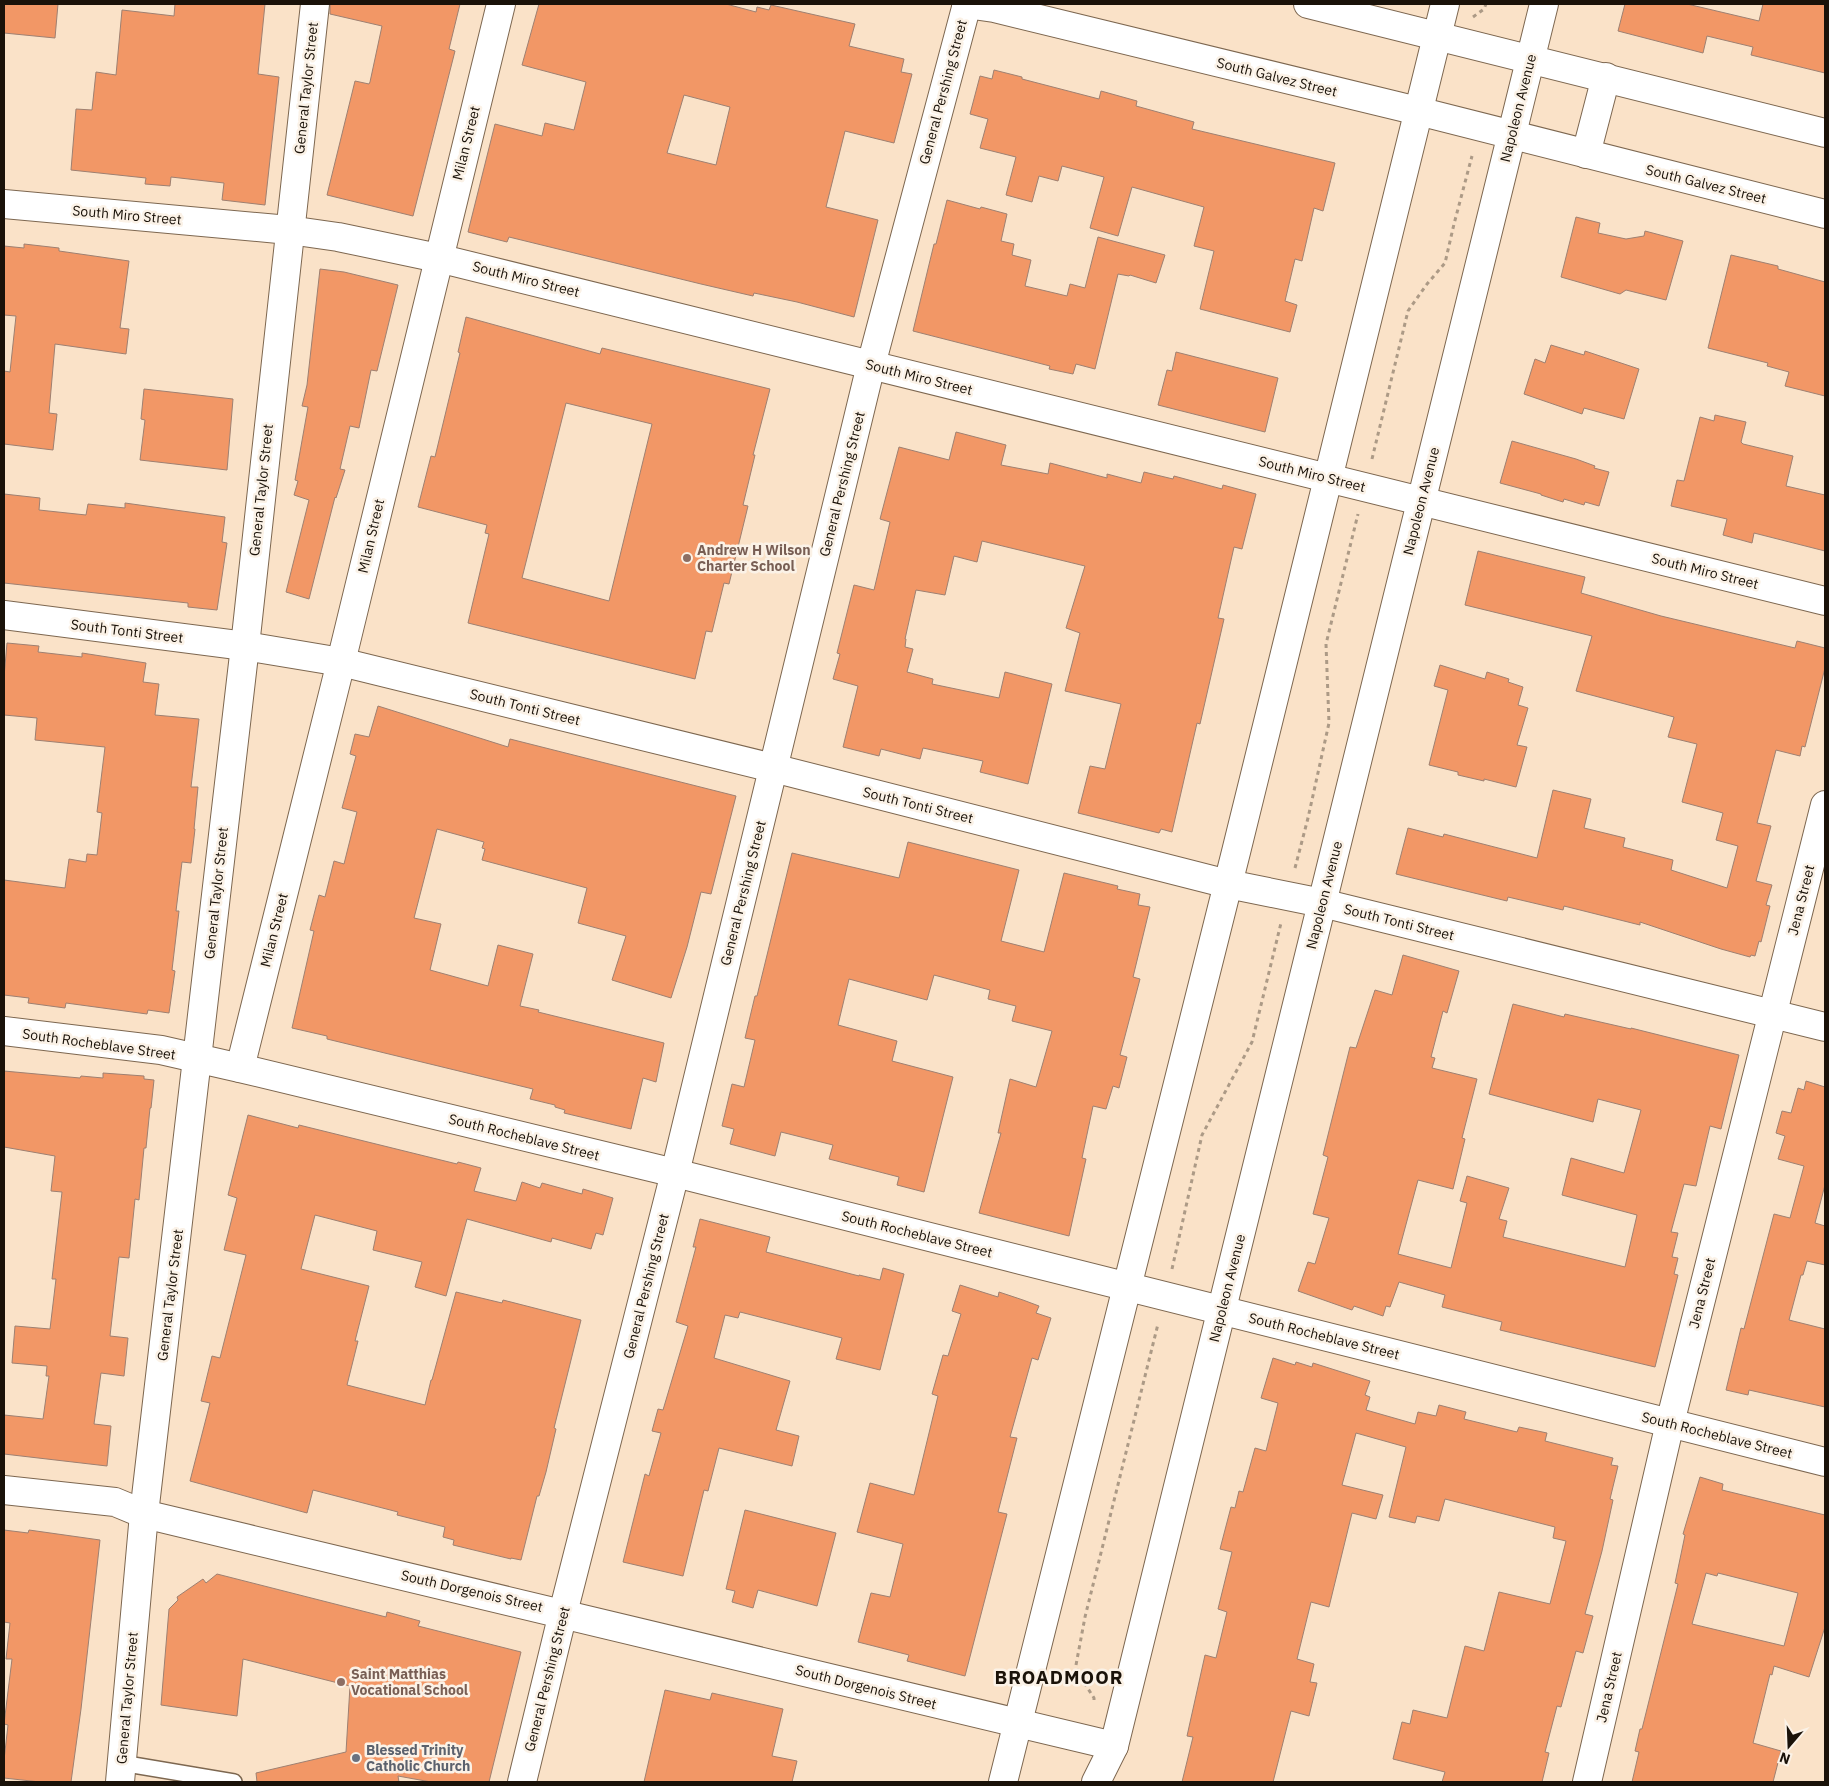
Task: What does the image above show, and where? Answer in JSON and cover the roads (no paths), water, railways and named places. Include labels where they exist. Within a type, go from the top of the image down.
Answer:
[{"type":"street","name":"General Taylor Street","points":[[120,1773],[144,1514],[198,1059],[315,4]]},
{"type":"street","name":"Milan Street","points":[[240,1068],[341,662],[500,4]]},
{"type":"street","name":"South Galvez Street","points":[[966,4],[994,8],[1418,111],[1825,214]]},
{"type":"street","name":"General Pershing Street","points":[[522,1782],[675,1173],[871,365],[966,4]]},
{"type":"street","points":[[1308,4],[1825,133]]},
{"type":"street","points":[[1003,1782],[1228,884],[1445,4]]},
{"type":"street","name":"Napoleon Avenue","points":[[1096,1782],[1114,1746],[1544,4]]},
{"type":"street","points":[[1586,154],[1606,77]]},
{"type":"street","name":"South Miro Street","points":[[4,204],[290,230],[338,237],[438,258],[1825,601]]},
{"type":"street","name":"South Tonti Street","points":[[4,615],[244,646],[341,662],[773,768],[1228,884],[1322,903],[1825,1028]]},
{"type":"street","name":"Jena Street","points":[[1587,1782],[1670,1423],[1825,805]]},
{"type":"street","name":"South Rocheblave Street","points":[[4,1030],[162,1050],[240,1068],[675,1173],[1825,1462]]},
{"type":"street","name":"South Dorgenois Street","points":[[4,1490],[115,1502],[144,1514],[1114,1746]]},
{"type":"street","points":[[1109,1782],[1114,1746]]},
{"type":"lane","points":[[120,1773],[234,1782]]},
{"type":"place","name":"Andrew H Wilson Charter School","points":[[687,558]]},
{"type":"place","name":"Saint Matthias Vocational School","points":[[341,1682]]},
{"type":"place","name":"Blessed Trinity Catholic Church","points":[[356,1758]]},
{"type":"district","name":"BROADMOOR","points":[[1059,1677]]}]
